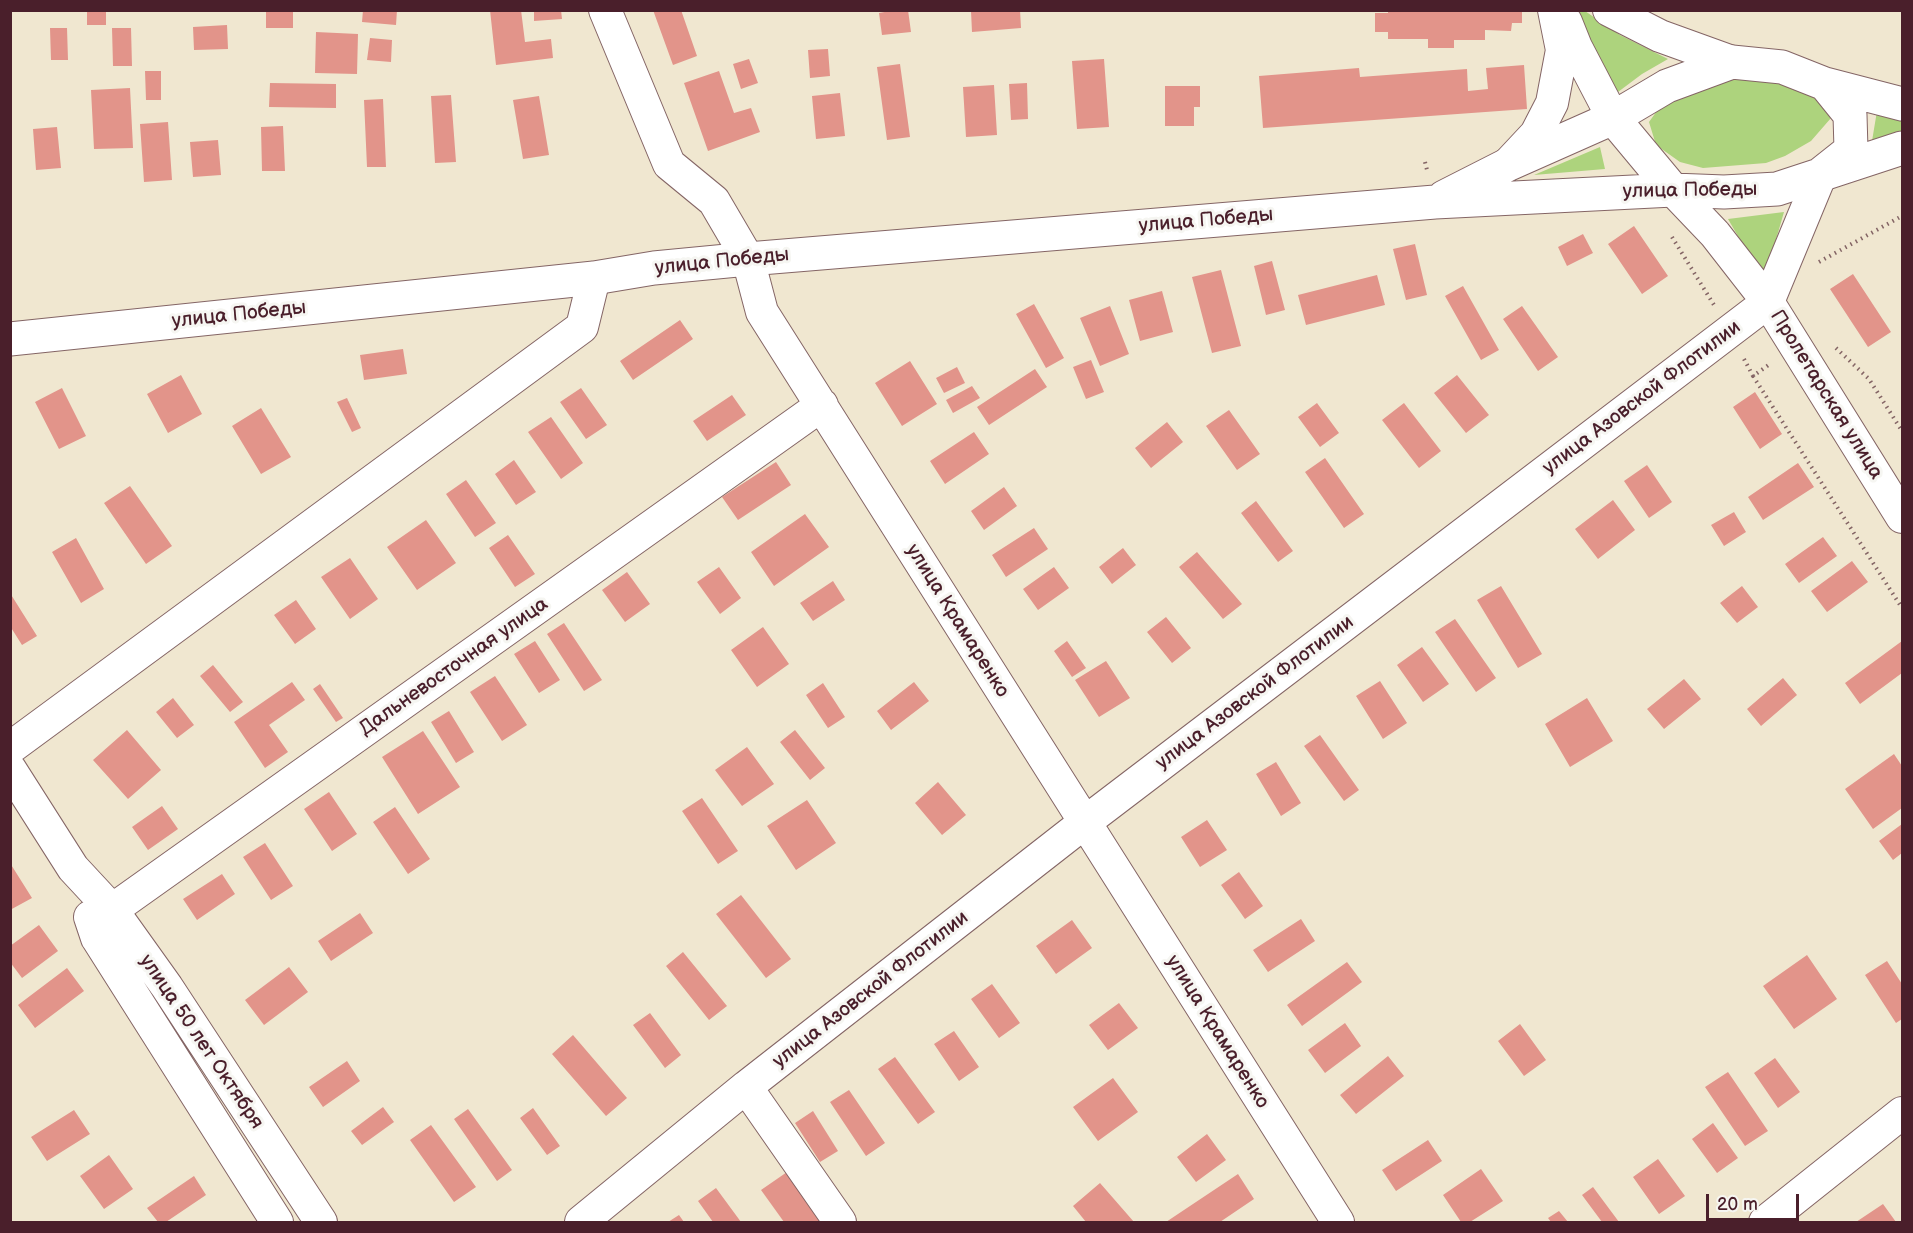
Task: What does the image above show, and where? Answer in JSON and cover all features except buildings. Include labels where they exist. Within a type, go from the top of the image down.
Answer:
[{"type":"street","name":"улица Крамаренко","points":[[605,10],[669,164],[714,201],[748,259],[762,312],[1338,1222]]},
{"type":"street","points":[[1507,165],[1536,134],[1552,103],[1562,50],[1554,10]]},
{"type":"street","points":[[1561,10],[1576,47],[1613,118],[1672,190]]},
{"type":"street","points":[[1610,10],[1660,36],[1732,62]]},
{"type":"street","name":"улица Победы","points":[[1435,202],[1507,165],[1613,118],[1667,86],[1732,62],[1782,67],[1825,84],[1902,104]]},
{"type":"street","points":[[1821,174],[1851,150],[1850,115],[1825,84]]},
{"type":"street","name":"улица Победы","points":[[10,339],[594,278],[654,268],[748,259],[1435,202],[1672,190],[1724,192],[1777,189],[1902,148]]},
{"type":"street","name":"Пролетарская улица","points":[[1768,302],[1821,174]]},
{"type":"street","name":"Пролетарская улица","points":[[1672,190],[1715,234],[1768,302],[1902,518]]},
{"type":"street","points":[[10,748],[582,327],[594,278]]},
{"type":"street","name":"улица Азовской Флотилии","points":[[581,1222],[746,1087],[1084,823],[1768,302]]},
{"type":"street","name":"Дальневосточная улица","points":[[97,938],[112,910],[822,405]]},
{"type":"street","name":"улица 50 лет Октября","points":[[10,769],[73,868],[112,910],[167,987],[321,1222]]},
{"type":"street","name":"улица 50 лет Октября","points":[[73,868],[97,938],[277,1222]]},
{"type":"street","points":[[746,1087],[840,1222]]},
{"type":"street","points":[[1765,1222],[1902,1113]]},
{"type":"path","points":[[1425,162],[1435,202]]},
{"type":"path","points":[[1816,264],[1902,216]]},
{"type":"path","points":[[1671,236],[1730,331],[1753,376],[1902,608]]},
{"type":"path","points":[[1753,376],[1816,330],[1869,379],[1902,431]]},
{"type":"green space","points":[[1572,11],[1585,11],[1620,35],[1668,59],[1642,74],[1614,95]]},
{"type":"green space","points":[[1765,75],[1817,91],[1831,118],[1811,141],[1785,156],[1766,163],[1703,168],[1680,162],[1656,145],[1649,122],[1664,101],[1725,77]]},
{"type":"green space","points":[[1878,105],[1902,116],[1902,140],[1871,147]]},
{"type":"green space","points":[[1600,147],[1605,169],[1534,175]]},
{"type":"green space","points":[[1784,212],[1764,281],[1728,219]]}]
